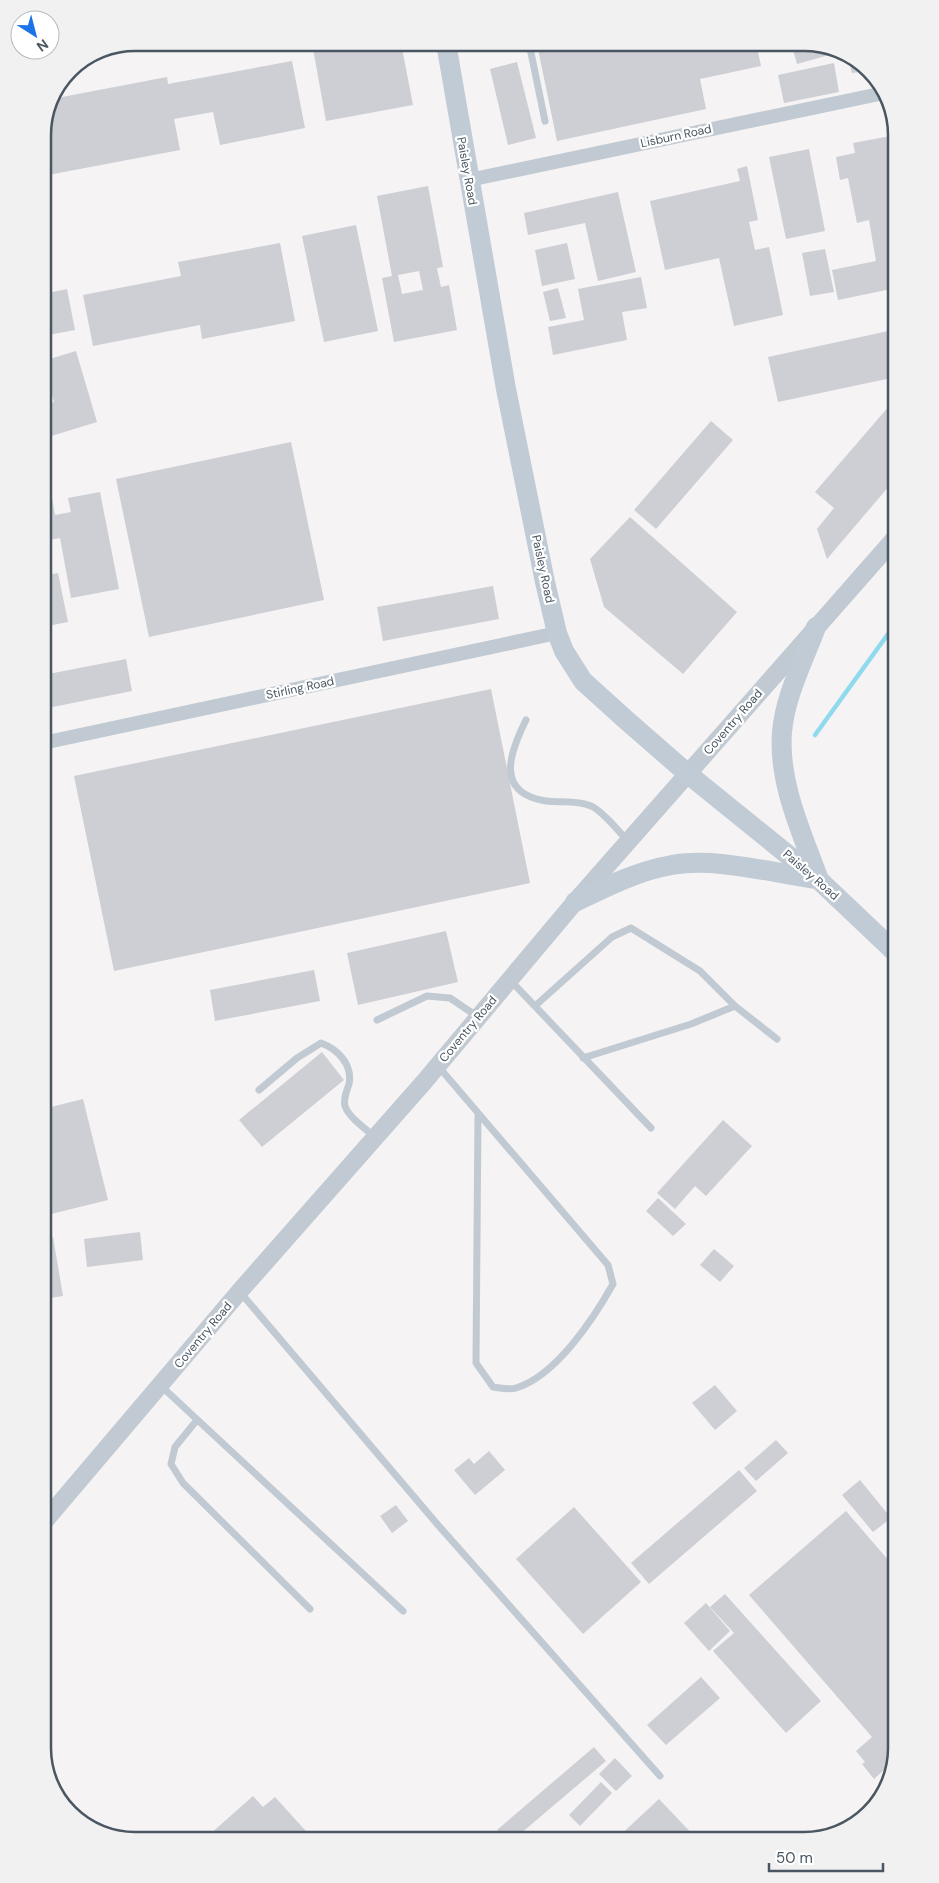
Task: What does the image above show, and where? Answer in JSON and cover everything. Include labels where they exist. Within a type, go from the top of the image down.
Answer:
[{"type":"main road","name":"Paisley Road","points":[[447,51],[506,389],[556,632],[564,651],[583,681],[688,774],[819,880],[888,945]]},
{"type":"main road","points":[[575,902],[632,876],[672,865],[720,864],[819,880],[787,788],[782,756],[782,732],[788,705],[816,627]]},
{"type":"street","name":"Lisburn Road","points":[[469,180],[878,94]]},
{"type":"street","name":"Coventry Road","points":[[51,1513],[239,1292],[438,1065],[575,902],[888,546]]},
{"type":"street","name":"Stirling Road","points":[[51,741],[556,632]]},
{"type":"lane","points":[[531,51],[545,121]]},
{"type":"lane","points":[[526,720],[514,744],[509,764],[510,775],[518,789],[545,801],[573,801],[593,807],[629,841]]},
{"type":"lane","points":[[535,1006],[612,937],[631,928],[700,971],[735,1006],[778,1039]]},
{"type":"lane","points":[[510,979],[651,1128]]},
{"type":"lane","points":[[377,1020],[427,996],[450,998],[478,1017]]},
{"type":"lane","points":[[583,1058],[691,1024],[735,1006]]},
{"type":"lane","points":[[259,1090],[297,1058],[321,1043],[331,1047],[343,1059],[350,1071],[345,1105],[348,1112],[376,1137]]},
{"type":"lane","points":[[438,1065],[608,1265],[613,1284],[594,1317],[544,1374],[515,1388],[493,1387],[476,1363],[478,1113]]},
{"type":"lane","points":[[239,1292],[438,1525],[660,1776]]},
{"type":"lane","points":[[160,1386],[403,1611]]},
{"type":"lane","points":[[197,1420],[175,1447],[171,1464],[183,1483],[310,1609]]},
{"type":"building","points":[[313,51],[403,51],[413,105],[326,121]]},
{"type":"building","points":[[538,51],[758,51],[761,66],[700,79],[706,109],[557,141]]},
{"type":"building","points":[[793,51],[810,51],[829,55],[797,64]]},
{"type":"building","points":[[292,61],[305,128],[220,145],[213,112],[174,119],[180,150],[51,174],[51,129],[61,97],[167,77],[168,84]]},
{"type":"building","points":[[517,62],[536,138],[508,145],[490,69]]},
{"type":"building","points":[[834,63],[839,92],[784,103],[778,75]]},
{"type":"building","points":[[850,65],[859,72],[852,73]]},
{"type":"building","points":[[888,136],[888,290],[838,300],[832,270],[876,261],[869,220],[857,223],[848,178],[840,180],[836,157],[855,153],[853,143]]},
{"type":"building","points":[[809,149],[825,231],[786,239],[769,157]]},
{"type":"building","points":[[747,166],[758,220],[749,222],[755,250],[769,247],[783,315],[734,326],[719,258],[665,270],[650,201],[740,181],[737,169]]},
{"type":"building","points":[[428,186],[443,267],[437,268],[441,287],[449,285],[457,330],[394,342],[382,278],[392,276],[377,196]],"holes":[[[419,271],[423,290],[402,294],[398,275]]]},
{"type":"building","points":[[618,192],[636,272],[598,281],[585,223],[528,235],[524,213]]},
{"type":"building","points":[[356,225],[378,331],[324,342],[302,236]]},
{"type":"building","points":[[280,243],[295,321],[202,339],[200,325],[93,346],[83,295],[181,276],[178,262]]},
{"type":"building","points":[[567,243],[575,279],[542,286],[535,250]]},
{"type":"building","points":[[825,249],[834,292],[810,296],[802,253]]},
{"type":"building","points":[[641,277],[647,308],[622,312],[627,340],[553,355],[548,327],[584,320],[578,289]]},
{"type":"building","points":[[558,288],[566,318],[550,321],[543,292]]},
{"type":"building","points":[[67,289],[75,330],[51,334],[51,292]]},
{"type":"building","points":[[888,331],[888,379],[778,402],[768,357]]},
{"type":"building","points":[[76,351],[97,422],[51,436],[51,403],[54,402],[51,391],[51,359]]},
{"type":"building","points":[[888,407],[888,487],[827,559],[817,529],[834,508],[815,492]]},
{"type":"building","points":[[711,421],[733,440],[656,529],[634,510]]},
{"type":"building","points":[[291,442],[324,600],[149,637],[116,479]]},
{"type":"building","points":[[100,492],[119,589],[71,598],[60,538],[51,540],[51,498],[55,515],[71,512],[68,498]]},
{"type":"building","points":[[630,517],[737,612],[683,674],[604,607],[590,559]]},
{"type":"building","points":[[58,573],[68,622],[51,625],[51,574]]},
{"type":"building","points":[[493,586],[499,619],[383,641],[377,607]]},
{"type":"building","points":[[126,659],[132,691],[51,707],[51,673]]},
{"type":"building","points":[[491,689],[530,883],[114,971],[74,776]]},
{"type":"building","points":[[446,931],[458,982],[358,1005],[347,953]]},
{"type":"building","points":[[314,970],[320,1001],[215,1021],[210,990]]},
{"type":"building","points":[[322,1052],[344,1080],[262,1147],[239,1120]]},
{"type":"building","points":[[83,1099],[108,1200],[51,1214],[51,1107]]},
{"type":"building","points":[[723,1120],[752,1146],[706,1196],[695,1186],[675,1209],[657,1193]]},
{"type":"building","points":[[658,1198],[686,1224],[673,1236],[646,1211]]},
{"type":"building","points":[[140,1232],[143,1260],[87,1267],[84,1239]]},
{"type":"building","points":[[51,1237],[53,1237],[63,1296],[51,1298]]},
{"type":"building","points":[[714,1249],[734,1266],[720,1282],[700,1265]]},
{"type":"building","points":[[715,1385],[737,1411],[715,1430],[692,1403]]},
{"type":"building","points":[[776,1440],[788,1453],[756,1481],[744,1468]]},
{"type":"building","points":[[489,1451],[505,1470],[475,1495],[454,1470],[469,1458],[474,1464]]},
{"type":"building","points":[[739,1470],[757,1491],[649,1584],[631,1563]]},
{"type":"building","points":[[860,1480],[888,1514],[888,1520],[873,1532],[842,1495]]},
{"type":"building","points":[[396,1505],[408,1521],[392,1533],[380,1516]]},
{"type":"building","points":[[574,1507],[641,1582],[583,1634],[516,1559]]},
{"type":"building","points":[[846,1511],[888,1560],[888,1748],[884,1770],[874,1779],[862,1764],[865,1762],[856,1751],[872,1737],[749,1595]]},
{"type":"building","points":[[725,1594],[821,1701],[786,1733],[713,1651],[734,1633],[710,1607]]},
{"type":"building","points":[[706,1603],[730,1631],[709,1651],[684,1623]]},
{"type":"building","points":[[701,1677],[720,1698],[666,1745],[647,1725]]},
{"type":"building","points":[[594,1747],[606,1761],[522,1832],[499,1832],[497,1830]]},
{"type":"building","points":[[615,1758],[632,1776],[616,1791],[599,1774]]},
{"type":"building","points":[[601,1782],[612,1793],[580,1826],[569,1815]]},
{"type":"building","points":[[253,1796],[263,1807],[275,1797],[307,1832],[212,1832]]},
{"type":"building","points":[[659,1799],[690,1832],[624,1832]]},
{"type":"waterway","points":[[815,735],[888,634]]}]
